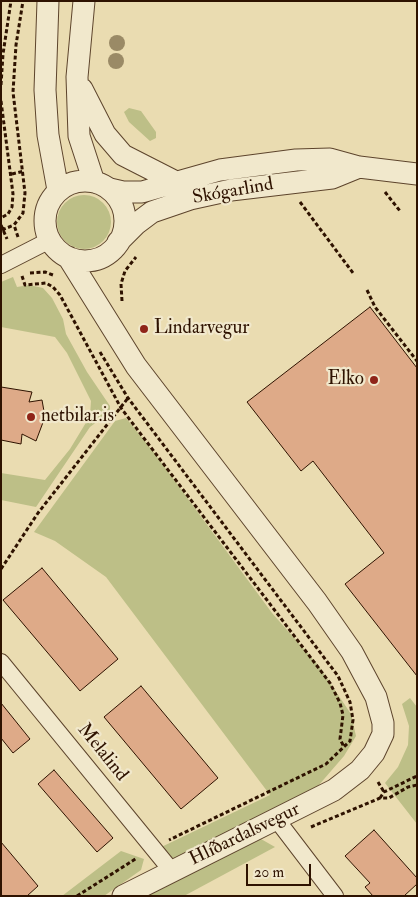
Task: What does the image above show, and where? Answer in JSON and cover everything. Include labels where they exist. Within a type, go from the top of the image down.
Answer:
[{"type":"street","points":[[48,1],[45,90],[48,135],[58,190]]},
{"type":"street","points":[[84,1],[77,77],[80,136],[102,185],[122,208],[124,220],[123,232],[112,248],[99,275],[100,312]]},
{"type":"street","points":[[77,77],[97,120],[123,155],[176,182]]},
{"type":"street","name":"Skógarlind","points":[[102,185],[124,192],[142,192],[220,170],[296,160],[330,160],[358,167],[417,174]]},
{"type":"street","name":"Skógarlind","points":[[112,248],[136,224],[152,212],[190,199],[231,190],[332,178],[358,167]]},
{"type":"street","points":[[102,185],[82,181],[69,183],[58,190],[50,201],[45,214],[45,227],[50,240],[58,250],[68,257],[83,261],[112,248]]},
{"type":"street","points":[[1,265],[50,240]]},
{"type":"street","points":[[68,257],[100,312]]},
{"type":"street","name":"Hlíðardalsvegur","points":[[100,312],[169,411],[317,602],[352,652],[376,697],[383,723],[380,743],[362,768],[334,790],[277,820],[171,870],[123,896]]},
{"type":"street","name":"Melalind","points":[[1,662],[171,870]]},
{"type":"street","points":[[277,820],[335,896]]},
{"type":"path","points":[[1,85],[3,54],[11,1]]},
{"type":"path","points":[[2,230],[14,225],[23,212],[24,205],[24,171],[13,92],[23,1]]},
{"type":"path","points":[[1,101],[12,174],[12,207],[8,214],[1,218]]},
{"type":"path","points":[[12,174],[24,171]]},
{"type":"path","points":[[383,190],[392,198],[400,210]]},
{"type":"path","points":[[309,215],[353,273]]},
{"type":"path","points":[[1,225],[7,240]]},
{"type":"path","points":[[14,225],[19,239]]},
{"type":"path","points":[[75,324],[122,302],[121,284],[125,271],[142,251]]},
{"type":"path","points":[[32,273],[45,272],[58,278]]},
{"type":"path","points":[[22,276],[25,286],[37,282],[46,283],[53,287],[121,408],[330,683],[340,703],[343,715],[340,739],[344,747]]},
{"type":"path","points":[[367,290],[375,307],[417,361]]},
{"type":"path","points":[[77,896],[154,848],[326,764],[350,741],[353,720],[350,702],[338,676],[128,398],[99,350]]},
{"type":"path","points":[[1,569],[38,514],[128,398]]},
{"type":"path","points":[[417,776],[384,792],[380,798],[389,798],[408,787],[417,786]]},
{"type":"green space","points":[[129,108],[141,111],[156,132],[156,138],[150,141],[129,122],[124,112]]},
{"type":"green space","points":[[79,195],[89,195],[99,199],[107,207],[111,222],[107,237],[99,245],[89,249],[79,249],[69,245],[61,237],[57,227],[57,217],[61,207],[69,199]]},
{"type":"green space","points":[[13,277],[17,287],[29,285],[43,288],[52,298],[63,319],[66,334],[87,372],[110,406],[110,412],[90,427],[36,507],[1,500],[1,473],[45,480],[70,449],[90,416],[91,401],[67,353],[55,337],[1,327],[1,282]]},
{"type":"green space","points":[[126,418],[152,450],[272,613],[318,665],[351,714],[356,736],[344,756],[312,793],[258,821],[172,859],[153,851],[270,795],[106,577],[55,541],[34,532],[115,421]]},
{"type":"green space","points":[[410,698],[417,707],[417,824],[385,783],[398,767],[408,745],[409,726],[402,704]]},
{"type":"green space","points":[[261,839],[275,847],[184,896],[142,896]]},
{"type":"green space","points":[[121,851],[144,859],[141,870],[104,896],[62,896]]},
{"type":"building","points":[[370,307],[417,368],[417,676],[345,584],[384,553],[313,461],[301,471],[247,402]]},
{"type":"building","points":[[1,387],[32,392],[29,402],[42,400],[45,417],[36,441],[22,434],[21,444],[1,440]]},
{"type":"building","points":[[42,568],[118,659],[80,691],[3,600]]},
{"type":"building","points":[[141,686],[218,778],[181,809],[104,717]]},
{"type":"building","points":[[1,703],[30,739],[13,753],[1,738]]},
{"type":"building","points":[[54,770],[113,838],[97,852],[38,784]]},
{"type":"building","points":[[374,830],[417,878],[417,884],[404,896],[373,896],[365,887],[370,883],[345,856]]},
{"type":"building","points":[[1,842],[38,886],[27,896],[1,896]]},
{"type":"place","name":"Lindarvegur","points":[[144,329]]},
{"type":"place","name":"Elko","points":[[374,380]]},
{"type":"place","name":"netbilar.is","points":[[31,417]]}]
